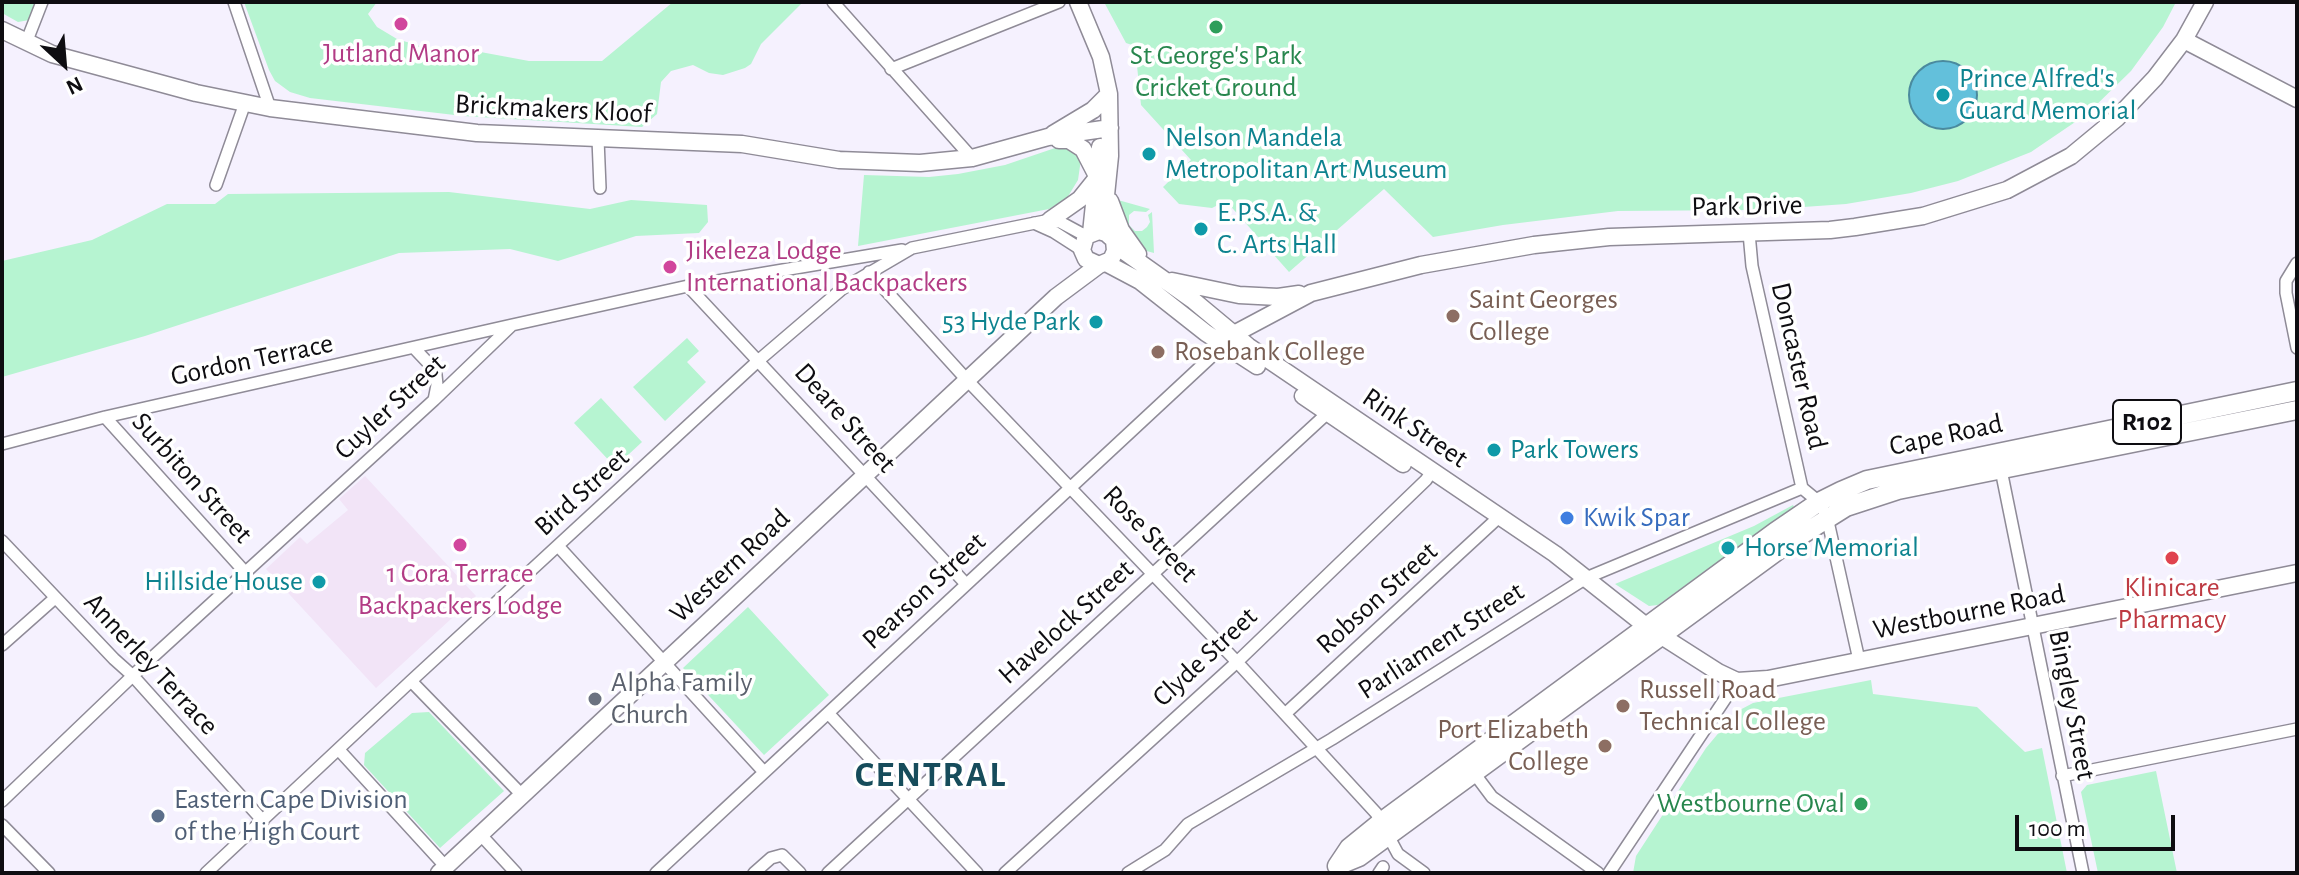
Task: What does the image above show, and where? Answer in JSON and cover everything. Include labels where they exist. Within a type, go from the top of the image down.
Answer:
[{"type":"main road","name":"Cape Road","points":[[1999,461],[2297,391]]},
{"type":"main road","name":"Cape Road","points":[[1654,631],[1867,480],[1999,461],[2297,410]]},
{"type":"main road","name":"R102","points":[[1385,829],[1474,773],[1654,631]]},
{"type":"main road","name":"R102","points":[[1332,870],[1359,857],[1385,829],[1654,631]]},
{"type":"street","points":[[26,43],[42,2]]},
{"type":"street","points":[[234,2],[270,108]]},
{"type":"street","points":[[833,2],[972,158]]},
{"type":"street","points":[[891,69],[1059,2]]},
{"type":"street","points":[[1078,2],[1101,57],[1109,94],[1096,248]]},
{"type":"street","name":"Park Drive","points":[[1230,339],[1311,293],[1421,265],[1534,245],[1628,236],[1830,230],[1888,223],[1962,206],[2027,182],[2071,156],[2117,118],[2155,78],[2184,40],[2205,2]]},
{"type":"street","name":"Brickmakers Kloof","points":[[2,30],[26,43],[87,64],[245,103],[477,133],[742,144],[839,160],[890,163],[972,158],[1106,124]]},
{"type":"street","points":[[2184,40],[2297,99]]},
{"type":"street","points":[[1048,137],[1093,110],[1109,94]]},
{"type":"street","points":[[216,185],[245,103]]},
{"type":"street","points":[[598,139],[600,188]]},
{"type":"street","points":[[1030,142],[1059,140],[1076,143],[1083,149],[1121,230],[1129,243],[1161,276],[1239,295],[1278,297],[1311,293]]},
{"type":"street","points":[[1042,222],[1080,199],[1100,181]]},
{"type":"street","points":[[1042,222],[1060,222],[1096,248]]},
{"type":"street","name":"Bird Street","points":[[206,873],[823,304],[869,272],[912,248],[1042,222]]},
{"type":"street","name":"Doncaster Road","points":[[1749,233],[1752,266],[1802,488],[1823,510]]},
{"type":"street","points":[[512,325],[688,286],[912,248]]},
{"type":"street","name":"Rink Street","points":[[1096,248],[1161,276],[1230,339],[1496,521],[1561,559],[1654,631]]},
{"type":"street","name":"Rink Street","points":[[1096,248],[1206,333],[1230,339]]},
{"type":"street","name":"Western Road","points":[[1056,297],[1078,282],[1096,248]]},
{"type":"street","name":"Western Road","points":[[442,870],[1056,297],[1096,248]]},
{"type":"street","points":[[2297,263],[2286,281],[2297,348]]},
{"type":"street","name":"Rose Street","points":[[869,272],[967,380],[1285,714],[1385,829],[1400,857],[1424,873]]},
{"type":"street","points":[[1078,282],[1105,276],[1140,281]]},
{"type":"street","name":"Deare Street","points":[[688,286],[966,584]]},
{"type":"street","name":"Gordon Terrace","points":[[2,444],[105,417],[512,325]]},
{"type":"street","name":"Cuyler Street","points":[[2,801],[244,571],[434,400],[512,325]]},
{"type":"street","name":"Pearson Street","points":[[656,873],[1230,339]]},
{"type":"street","points":[[415,349],[436,375],[434,400]]},
{"type":"street","name":"Havelock Street","points":[[828,873],[1332,410]]},
{"type":"street","name":"Surbiton Street","points":[[105,417],[244,571]]},
{"type":"street","name":"Bingley Street","points":[[1999,461],[2083,873]]},
{"type":"street","name":"Clyde Street","points":[[1005,873],[1237,662],[1429,475]]},
{"type":"street","name":"Parliament Street","points":[[1128,873],[1165,850],[1188,824],[1586,578],[1802,488]]},
{"type":"street","points":[[1823,510],[1859,660]]},
{"type":"street","name":"Robson Street","points":[[1285,714],[1496,521]]},
{"type":"street","name":"Annerley Terrace","points":[[2,541],[133,676],[263,821]]},
{"type":"street","points":[[558,546],[764,772]]},
{"type":"street","name":"Westbourne Road","points":[[1737,681],[1768,679],[2297,573]]},
{"type":"street","points":[[2,645],[55,598]]},
{"type":"street","points":[[1609,873],[1737,681],[1654,631]]},
{"type":"street","points":[[411,681],[522,795]]},
{"type":"street","points":[[828,713],[977,873]]},
{"type":"street","points":[[2062,776],[2297,729]]},
{"type":"street","points":[[339,750],[442,870]]},
{"type":"street","points":[[1474,773],[1492,797],[1598,873]]},
{"type":"street","points":[[2,825],[49,873]]},
{"type":"street","points":[[480,834],[516,873]]},
{"type":"street","points":[[754,873],[771,858],[782,855],[800,873]]},
{"type":"shaded area","points":[[365,476],[476,596],[376,688],[266,569],[300,537],[307,544],[348,510],[339,499]]},
{"type":"green space","points":[[2,2],[42,2],[35,19],[18,22],[2,13]]},
{"type":"green space","points":[[244,2],[377,2],[368,14],[377,27],[397,39],[423,47],[459,48],[529,61],[602,61],[673,2],[803,2],[761,44],[751,64],[745,68],[723,75],[709,73],[693,65],[671,71],[661,82],[657,114],[642,127],[463,116],[310,98],[290,92],[275,81],[269,70]]},
{"type":"green space","points":[[1104,2],[2176,2],[2163,27],[2131,71],[2087,114],[2031,152],[1958,181],[1846,204],[1775,209],[1761,207],[1752,210],[1618,211],[1433,237],[1384,189],[1289,272],[1226,201],[1212,208],[1179,204],[1163,187],[1191,160],[1141,105],[1135,46],[1126,43]]},
{"type":"green space","points":[[1061,146],[1072,150],[1081,159],[1078,180],[1067,198],[1049,209],[858,246],[864,175],[929,177],[958,174],[1005,165]]},
{"type":"green space","points":[[449,192],[590,209],[631,200],[707,205],[708,222],[699,233],[636,236],[558,261],[510,249],[399,253],[145,336],[2,377],[2,261],[92,240],[167,204],[215,204],[228,194]]},
{"type":"green space","points":[[1118,200],[1150,209],[1146,212],[1134,211],[1129,215],[1129,225],[1135,231],[1142,231],[1150,222],[1148,215],[1152,212],[1154,253],[1143,250],[1130,237]]},
{"type":"green space","points":[[687,338],[699,351],[687,362],[706,382],[665,421],[633,387]]},
{"type":"green space","points":[[601,398],[642,442],[615,467],[574,423]]},
{"type":"green space","points":[[1793,505],[1658,605],[1649,606],[1615,584],[1754,526]]},
{"type":"green space","points":[[748,607],[829,695],[764,755],[683,668]]},
{"type":"green space","name":"Westbourne Oval","points":[[1871,680],[1873,694],[1977,707],[2025,752],[2042,748],[2067,873],[1633,873],[1636,856],[1706,748],[1736,712],[1753,703]]},
{"type":"green space","points":[[429,712],[504,791],[440,848],[364,765],[365,753],[412,713]]},
{"type":"green space","points":[[2156,771],[2177,873],[2098,873],[2081,792],[2087,785]]},
{"type":"water","points":[[1943,61],[1967,71],[1977,95],[1967,119],[1943,129],[1919,119],[1909,95],[1919,71]]},
{"type":"place","name":"Jutland Manor","points":[[401,24]]},
{"type":"place","name":"St George's Park Cricket Ground","points":[[1216,27]]},
{"type":"place","name":"Prince Alfred's Guard Memorial","points":[[1943,95]]},
{"type":"place","name":"Nelson Mandela Metropolitan Art Museum","points":[[1149,154]]},
{"type":"place","name":"E.P.S.A. & C. Arts Hall","points":[[1201,229]]},
{"type":"place","name":"Jikeleza Lodge International Backpackers","points":[[670,267]]},
{"type":"place","name":"Saint Georges College","points":[[1453,316]]},
{"type":"place","name":"53 Hyde Park","points":[[1096,322]]},
{"type":"place","name":"Rosebank College","points":[[1158,352]]},
{"type":"place","name":"Park Towers","points":[[1494,450]]},
{"type":"place","name":"Kwik Spar","points":[[1567,518]]},
{"type":"place","name":"1 Cora Terrace Backpackers Lodge","points":[[460,545]]},
{"type":"place","name":"Horse Memorial","points":[[1728,548]]},
{"type":"place","name":"Klinicare Pharmacy","points":[[2172,558]]},
{"type":"place","name":"Hillside House","points":[[319,582]]},
{"type":"place","name":"Alpha Family Church","points":[[595,699]]},
{"type":"place","name":"Russell Road Technical College","points":[[1623,706]]},
{"type":"place","name":"Port Elizabeth College","points":[[1605,746]]},
{"type":"place","name":"Westbourne Oval","points":[[1861,804]]},
{"type":"place","name":"Eastern Cape Division of the High Court","points":[[158,816]]},
{"type":"district","name":"CENTRAL","points":[[931,775]]}]
